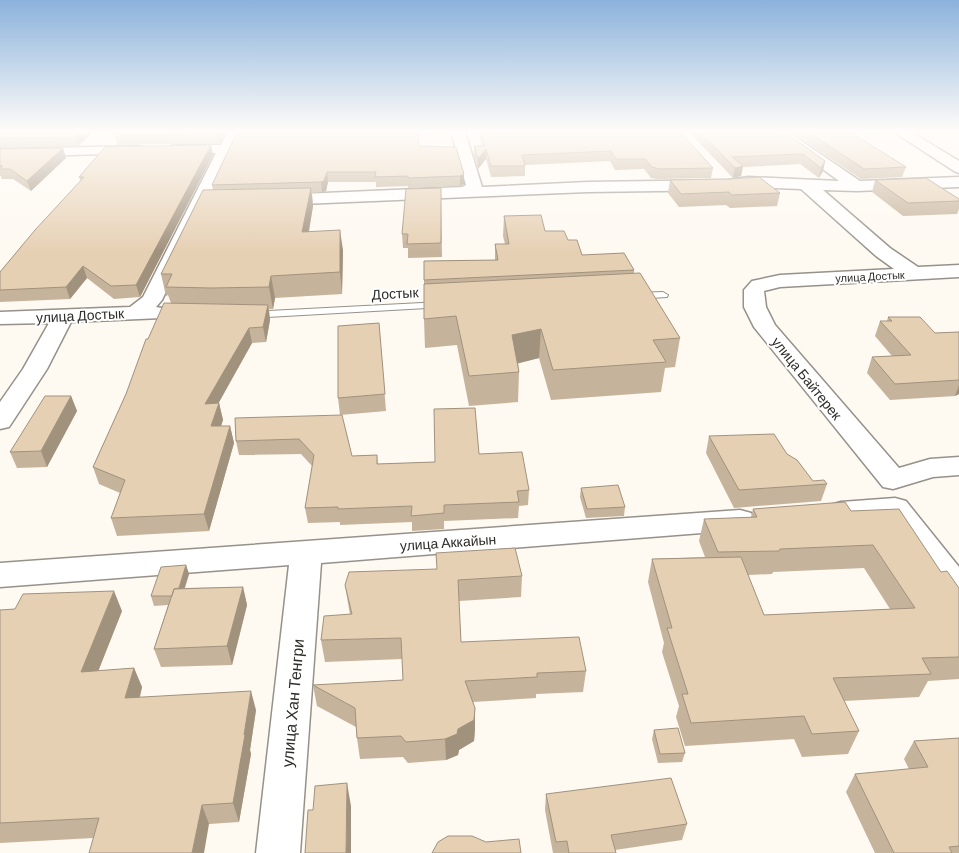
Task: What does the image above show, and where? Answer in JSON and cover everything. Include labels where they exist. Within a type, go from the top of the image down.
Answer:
[{"type":"street","points":[[137,312],[152,300],[214,172]]},
{"type":"street","points":[[466,192],[474,186],[470,172]]},
{"type":"street","points":[[716,172],[728,185]]},
{"type":"street","points":[[836,172],[857,186]]},
{"type":"street","points":[[267,200],[588,187],[728,185],[748,182],[857,186],[959,182]]},
{"type":"street","points":[[805,184],[883,252],[913,274]]},
{"type":"street","points":[[199,202],[218,201]]},
{"type":"street","name":"улица Достык","points":[[780,280],[959,270]]},
{"type":"street","name":"улица Байтерек","points":[[780,280],[759,285],[754,290],[755,307],[765,327],[894,494],[959,592]]},
{"type":"street","name":"улица Достык","points":[[0,318],[137,312],[164,313]]},
{"type":"street","points":[[0,421],[35,369],[64,316]]},
{"type":"street","points":[[816,514],[894,494],[930,468],[959,466]]},
{"type":"street","name":"улица Аккайын","points":[[0,575],[767,518]]},
{"type":"street","name":"улица Хан Тенгри","points":[[278,853],[306,553]]},
{"type":"lane","points":[[625,296],[663,295]]},
{"type":"lane","name":"Достык","points":[[240,315],[453,304]]},
{"type":"building","points":[[14,172],[37,172],[27,181]]},
{"type":"building","points":[[84,172],[197,172],[136,285],[111,286],[83,266],[66,287],[0,290],[0,272],[35,230],[84,177],[79,177]]},
{"type":"building","points":[[218,172],[463,172],[464,174],[460,176],[408,178],[408,176],[375,177],[376,172],[327,172],[324,181],[321,182],[212,185]]},
{"type":"building","points":[[759,177],[780,193],[732,195],[729,192],[681,194],[670,180],[730,179]]},
{"type":"building","points":[[926,178],[959,199],[959,201],[908,203],[875,180]]},
{"type":"building","points":[[311,188],[302,232],[340,230],[340,272],[271,276],[269,287],[166,287],[172,274],[161,274],[203,190]]},
{"type":"building","points":[[441,188],[441,243],[407,244],[408,234],[402,234],[406,189]]},
{"type":"building","points":[[541,215],[545,231],[564,231],[568,240],[577,240],[582,255],[624,253],[634,270],[424,280],[424,261],[498,260],[495,244],[509,244],[504,216]]},
{"type":"building","points":[[640,273],[680,338],[653,340],[666,362],[553,370],[541,329],[512,335],[519,372],[469,376],[456,316],[424,319],[424,284]]},
{"type":"building","points":[[164,303],[268,305],[263,327],[249,328],[205,404],[219,403],[211,426],[230,426],[204,514],[111,518],[125,480],[93,467],[126,394],[146,339],[148,339]]},
{"type":"building","points":[[888,317],[920,317],[935,333],[959,332],[959,380],[895,384],[872,357],[911,355],[880,321],[892,321]]},
{"type":"building","points":[[379,323],[385,394],[338,398],[338,326]]},
{"type":"building","points":[[45,396],[71,396],[41,451],[10,452]]},
{"type":"building","points":[[475,408],[479,454],[522,452],[529,490],[517,491],[519,502],[444,505],[444,513],[411,516],[412,506],[338,509],[338,507],[305,508],[314,455],[299,439],[236,441],[235,418],[342,415],[352,456],[377,455],[377,464],[435,462],[434,409]]},
{"type":"building","points":[[774,434],[787,454],[797,460],[813,481],[824,480],[827,484],[739,490],[709,436]]},
{"type":"building","points":[[618,485],[625,507],[587,509],[581,488]]},
{"type":"building","points":[[845,502],[851,511],[899,509],[941,572],[947,571],[959,588],[959,657],[922,658],[931,674],[833,678],[859,731],[812,734],[804,716],[691,723],[682,694],[688,694],[667,628],[672,628],[652,559],[741,557],[764,615],[915,608],[873,545],[780,549],[779,551],[718,552],[704,519],[757,517],[753,509]]},
{"type":"building","points":[[515,548],[522,576],[458,580],[461,642],[579,637],[586,671],[537,673],[537,677],[465,681],[475,708],[474,720],[458,729],[457,734],[445,739],[406,742],[401,736],[357,738],[355,708],[313,685],[403,680],[401,638],[321,640],[324,616],[352,614],[345,585],[349,572],[437,569],[436,553]]},
{"type":"building","points":[[186,565],[179,588],[174,589],[172,596],[151,596],[161,567]]},
{"type":"building","points":[[243,587],[227,646],[154,649],[174,589]]},
{"type":"building","points":[[114,591],[81,672],[134,668],[125,698],[251,691],[233,803],[202,805],[192,853],[89,853],[99,818],[0,823],[0,610],[15,609],[23,594]]},
{"type":"building","points":[[678,728],[685,753],[660,754],[654,730]]},
{"type":"building","points":[[959,738],[959,846],[949,847],[952,853],[894,853],[855,774],[928,767],[914,741]]},
{"type":"building","points":[[671,778],[687,824],[611,835],[616,853],[569,853],[567,841],[556,842],[546,794]]},
{"type":"building","points":[[347,783],[346,853],[305,853],[308,810],[313,810],[315,786]]},
{"type":"building","points":[[448,836],[472,836],[486,842],[519,839],[521,853],[432,853],[438,842]]}]
